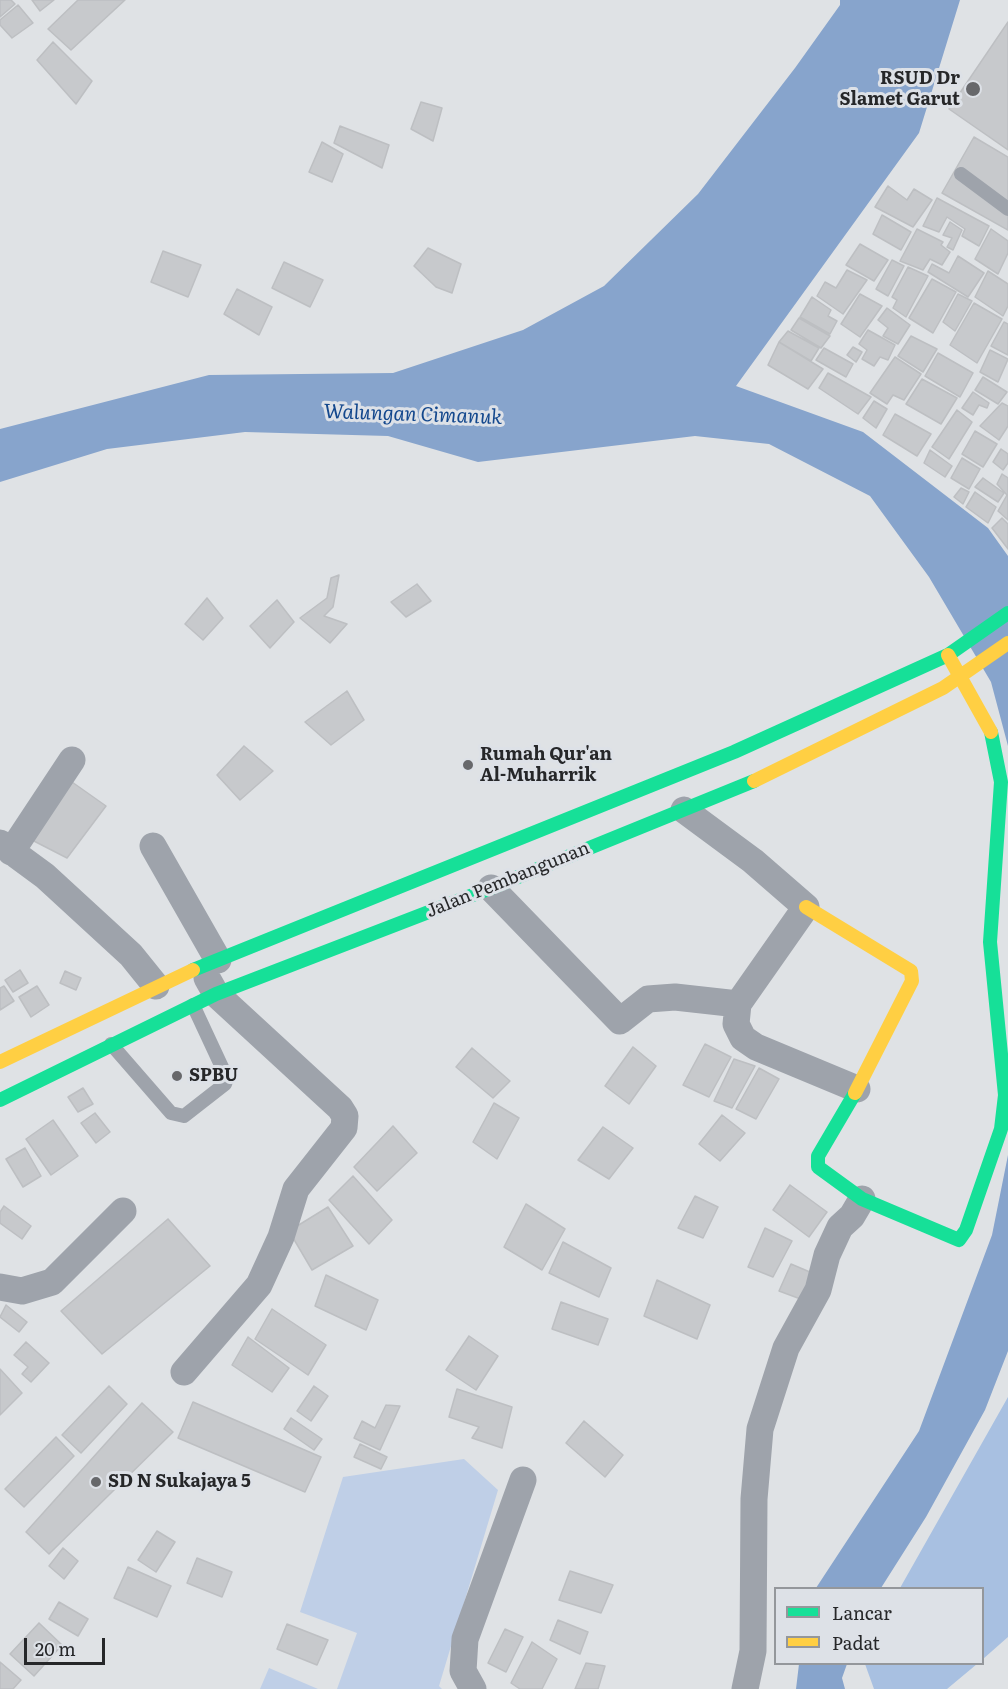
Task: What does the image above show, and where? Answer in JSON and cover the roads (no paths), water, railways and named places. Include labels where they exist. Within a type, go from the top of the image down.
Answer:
[{"type":"main road","name":"Jalan Pembangunan","points":[[4,1053],[104,1030],[198,983],[734,752],[948,655],[1008,613]]},
{"type":"main road","name":"Jalan Pembangunan","points":[[0,1100],[104,1030],[156,986],[198,983],[491,888],[748,784],[926,697],[979,665],[1008,643]]},
{"type":"main road","points":[[806,907],[911,971],[912,981],[857,1089],[816,1162],[818,1167],[862,1199],[959,1240],[966,1230],[1001,1129],[1005,1095],[990,942],[1001,782],[991,733],[948,655]]},
{"type":"street","points":[[72,760],[6,847],[45,876],[131,955],[156,986]]},
{"type":"street","points":[[684,810],[753,861],[806,907],[738,1004],[736,1024],[743,1038],[756,1047],[857,1089]]},
{"type":"street","points":[[153,846],[198,983],[340,1108],[345,1116],[344,1128],[338,1139],[318,1158],[296,1190],[281,1237],[259,1285],[184,1372]]},
{"type":"street","points":[[491,888],[620,1021],[648,999],[675,997],[738,1004]]},
{"type":"street","points":[[745,1689],[753,1651],[754,1499],[760,1430],[786,1348],[818,1290],[827,1255],[840,1227],[852,1216],[862,1199]]},
{"type":"street","points":[[0,1287],[22,1291],[52,1282],[123,1211]]},
{"type":"street","points":[[473,1689],[463,1671],[465,1639],[523,1480]]},
{"type":"lane","points":[[961,174],[1008,209]]},
{"type":"lane","points":[[104,1030],[171,1113],[184,1116],[225,1084],[227,1078],[198,983]]},
{"type":"water","name":"Walungan Cimanuk","points":[[840,0],[960,0],[919,133],[736,386],[863,432],[988,528],[1008,556],[1008,746],[991,682],[929,577],[870,496],[769,444],[695,436],[478,462],[388,436],[245,432],[107,449],[0,482],[0,429],[209,375],[393,373],[523,330],[604,286],[698,194],[795,68],[840,5]]},
{"type":"water","points":[[1008,1155],[1008,1351],[985,1410],[926,1517],[882,1587],[817,1587],[919,1431],[992,1235]]},
{"type":"water","points":[[799,1665],[847,1665],[842,1678],[845,1689],[796,1689]]},
{"type":"place","name":"RSUD Dr Slamet Garut","points":[[973,89]]},
{"type":"place","name":"Rumah Qur'an Al-Muharrik","points":[[468,765]]},
{"type":"place","name":"SPBU","points":[[177,1076]]},
{"type":"place","name":"SD N Sukajaya 5","points":[[96,1482]]}]
